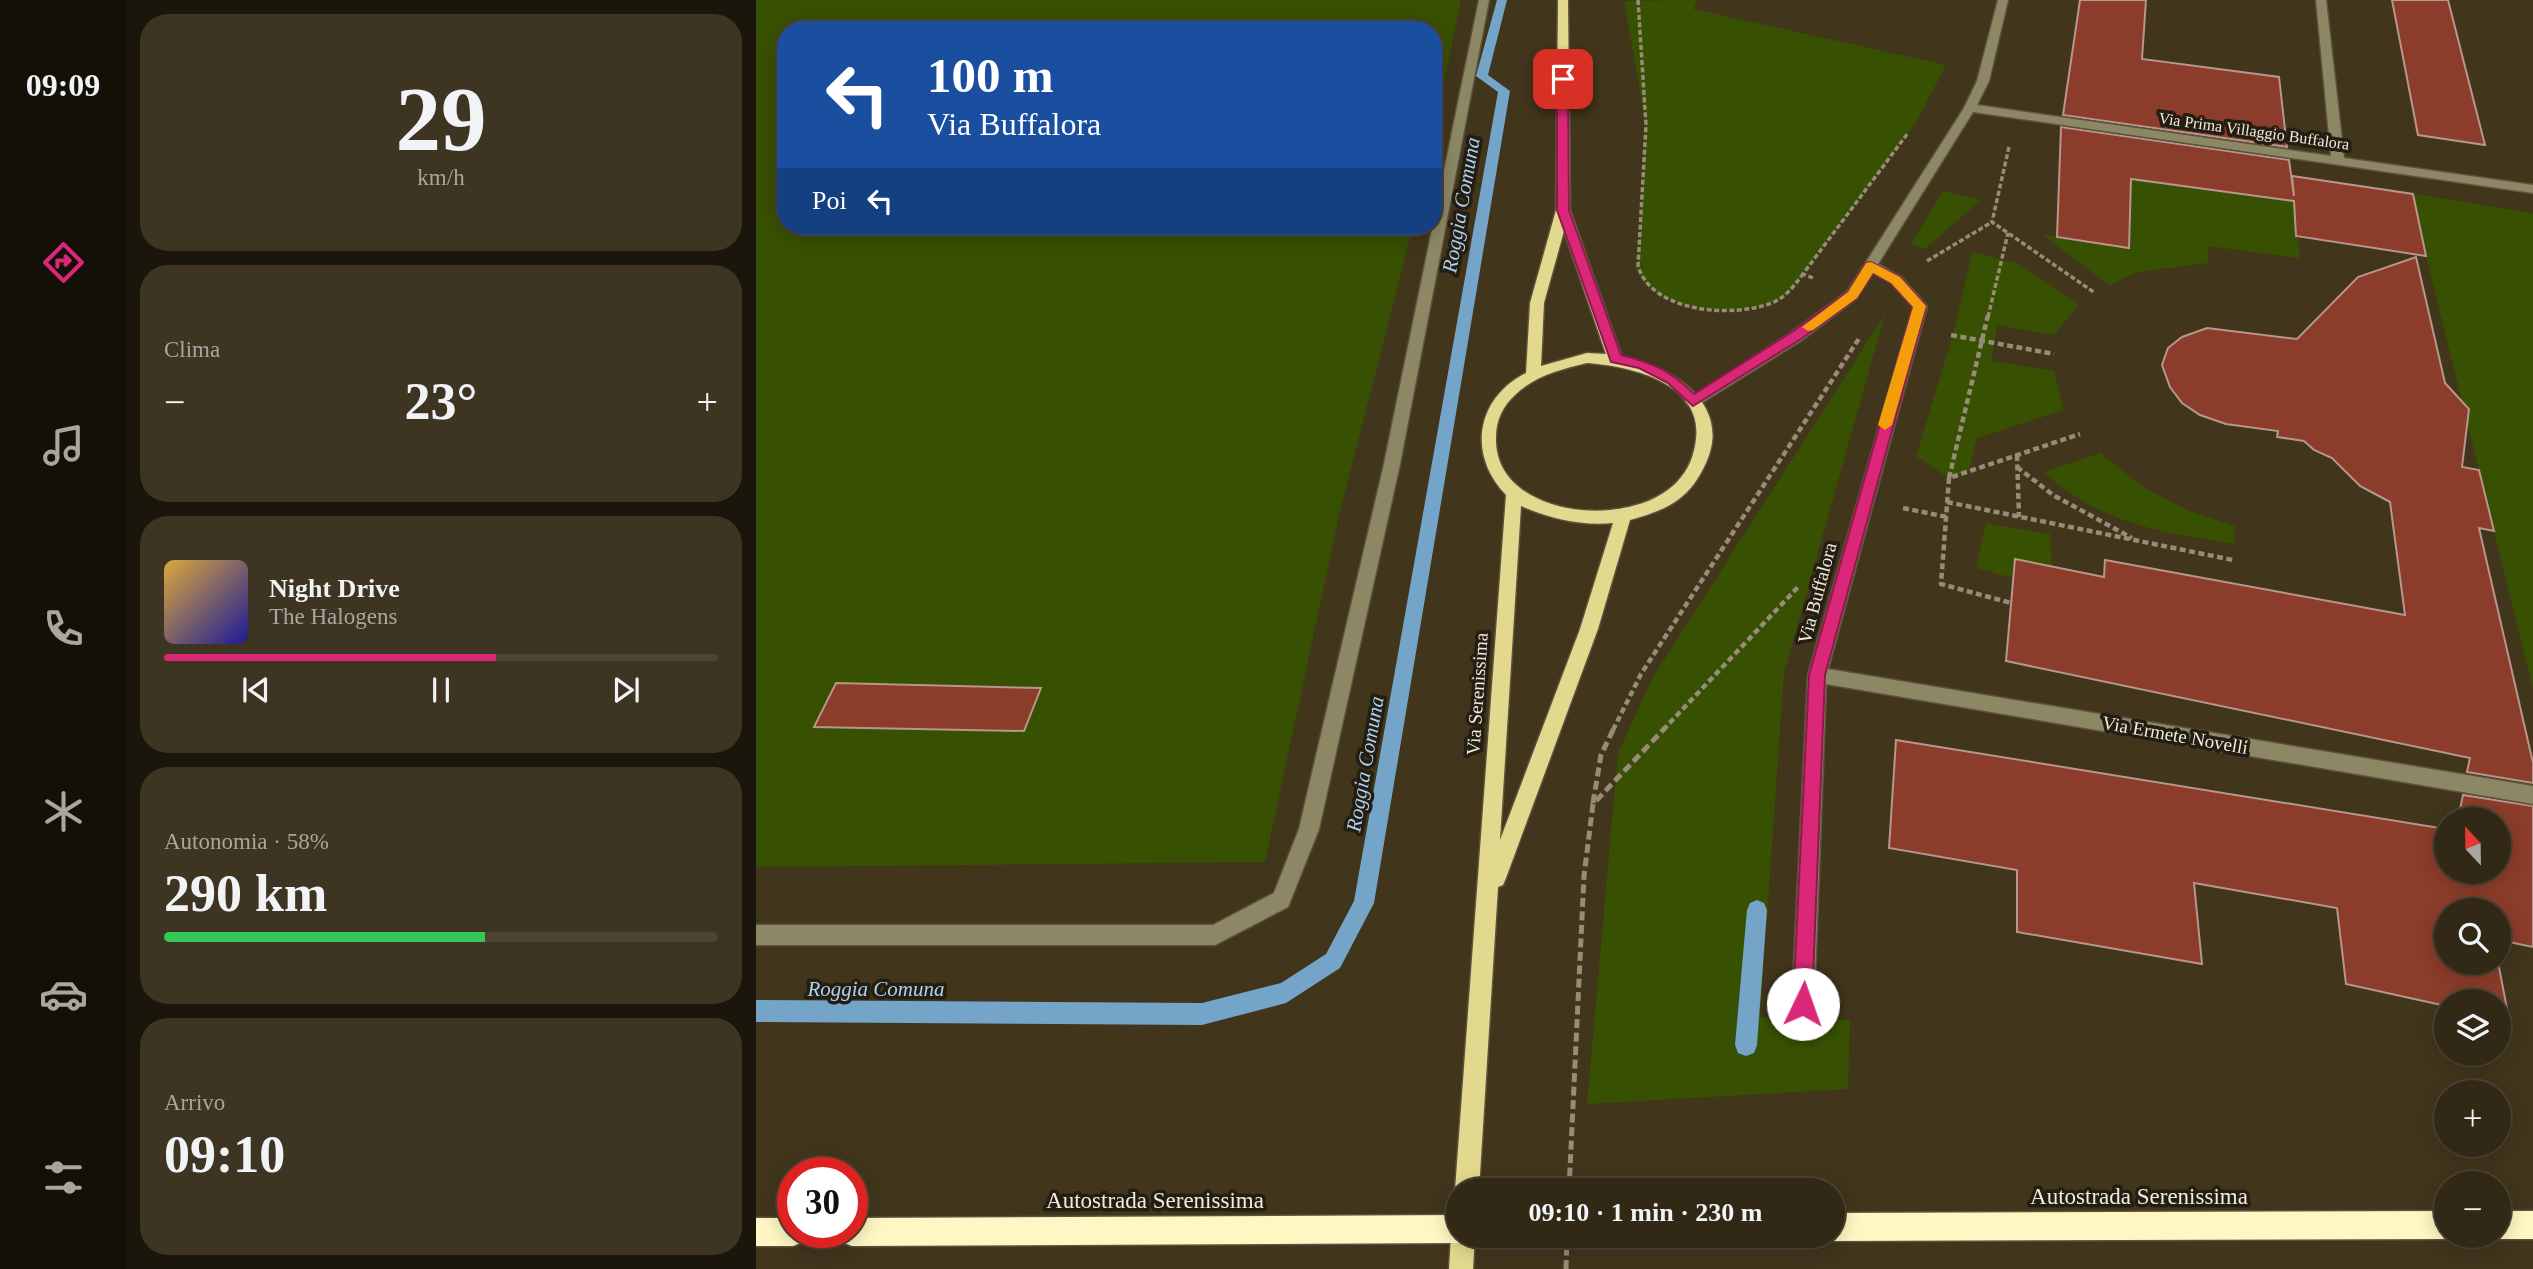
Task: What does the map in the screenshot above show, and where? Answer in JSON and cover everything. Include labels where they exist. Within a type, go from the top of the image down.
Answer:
[{"type":"highway","name":"Autostrada Serenissima","points":[[1845,1227],[2434,1225]]},
{"type":"highway","points":[[2511,1225],[2533,1225]]},
{"type":"highway","name":"Autostrada Serenissima","points":[[868,1231],[1446,1229]]},
{"type":"highway","points":[[756,1232],[777,1232]]},
{"type":"main road","points":[[1532,374],[1537,303],[1563,210],[1563,0]]},
{"type":"main road","points":[[1563,210],[1615,358]]},
{"type":"main road","points":[[1587,358],[1615,358],[1643,365],[1672,379],[1693,401],[1704,428],[1702,455],[1686,482],[1659,503],[1623,517],[1571,517],[1545,511],[1514,494],[1497,475],[1488,453],[1488,430],[1496,409],[1511,389],[1532,374],[1558,363],[1587,358]]},
{"type":"main road","name":"Via Serenissima","points":[[1468,1178],[1489,897],[1514,494]]},
{"type":"main road","name":"Via Serenissima","points":[[1489,897],[1589,629],[1623,517]]},
{"type":"main road","points":[[1461,1269],[1463,1248]]},
{"type":"street","points":[[1442,215],[1485,0]]},
{"type":"street","points":[[1693,401],[1797,336],[1852,295],[1970,108],[1983,81],[2003,0]]},
{"type":"street","points":[[2321,0],[2338,159]]},
{"type":"street","name":"Via Prima Villaggio Buffalora","points":[[1970,108],[2338,159],[2533,190]]},
{"type":"street","points":[[756,935],[1215,935],[1280,900],[1309,829],[1392,464],[1438,235]]},
{"type":"street","name":"Via Buffalora","points":[[1803,1004],[1817,675],[1920,306],[1896,280],[1871,266]]},
{"type":"street","name":"Via Ermete Novelli","points":[[1817,675],[2533,795]]},
{"type":"path","points":[[1637,0],[1646,125],[1638,266],[1645,284],[1664,298],[1688,307],[1759,306],[1785,296],[1908,132]]},
{"type":"path","points":[[1896,280],[1992,222],[2009,145],[1998,142]]},
{"type":"path","points":[[1992,222],[2095,293]]},
{"type":"path","points":[[2008,233],[1950,478],[1941,584],[2011,603]]},
{"type":"path","points":[[1570,1178],[1584,876],[1601,755],[1641,674],[1880,306],[1803,274]]},
{"type":"path","points":[[1913,328],[2053,354]]},
{"type":"path","points":[[1950,478],[2080,434]]},
{"type":"path","points":[[2017,456],[2019,517]]},
{"type":"path","points":[[2017,467],[2053,495],[2137,540]]},
{"type":"path","points":[[1948,502],[2233,560]]},
{"type":"path","points":[[1593,804],[1801,585]]},
{"type":"path","points":[[1566,1269],[1567,1248]]},
{"type":"green space","points":[[756,0],[1461,0],[1442,95],[1442,21],[777,21],[777,235],[1411,235],[1339,516],[1265,862],[756,867]]},
{"type":"green space","points":[[1698,0],[1693,9],[1946,65],[1917,121],[1792,288],[1773,303],[1756,307],[1715,309],[1676,301],[1659,295],[1647,286],[1638,266],[1646,125],[1624,1]]},
{"type":"green space","points":[[2105,176],[2294,201],[2300,258],[2208,246],[2208,263],[2138,272],[2109,285],[2043,235],[2130,247],[2130,227],[2106,223]]},
{"type":"green space","points":[[1943,191],[1981,200],[1925,249],[1911,244]]},
{"type":"green space","points":[[2413,194],[2533,213],[2533,689],[2426,256]]},
{"type":"green space","points":[[1972,252],[2019,264],[2079,304],[2054,335],[1997,325],[1991,361],[2054,371],[2064,410],[1977,438],[1969,470],[1949,478],[1916,456],[1953,335]]},
{"type":"green space","points":[[1885,314],[1784,673],[1760,1017],[1850,1020],[1848,1089],[1587,1104],[1618,753],[1653,677]]},
{"type":"green space","points":[[2100,453],[2143,487],[2187,510],[2235,526],[2234,544],[2180,535],[2110,515],[2066,490],[2043,472]]},
{"type":"green space","points":[[1986,523],[2050,534],[2052,566],[2015,559],[2013,578],[1976,568]]},
{"type":"building","points":[[2080,0],[2146,0],[2142,59],[2279,77],[2287,147],[2063,115]]},
{"type":"building","points":[[2392,0],[2448,0],[2485,145],[2418,135]]},
{"type":"building","points":[[2061,127],[2289,160],[2294,196],[2292,176],[2413,194],[2426,256],[2296,236],[2294,201],[2131,179],[2129,248],[2057,237]]},
{"type":"building","points":[[2416,257],[2445,383],[2469,409],[2462,467],[2479,470],[2494,531],[2479,528],[2533,763],[2533,783],[2467,772],[2470,758],[2006,661],[2015,559],[2104,577],[2105,560],[2405,615],[2390,502],[2360,486],[2332,458],[2314,450],[2304,441],[2277,437],[2278,431],[2226,424],[2200,415],[2182,403],[2170,387],[2162,365],[2168,348],[2182,337],[2207,328],[2297,339],[2358,277]]},
{"type":"building","points":[[836,683],[1041,688],[1024,731],[814,727]]},
{"type":"building","points":[[1896,740],[2434,827],[2434,884],[2511,884],[2511,807],[2460,807],[2463,795],[2533,806],[2533,947],[2511,942],[2511,898],[2434,898],[2434,975],[2501,975],[2503,989],[2434,989],[2434,1003],[2346,984],[2337,908],[2194,883],[2202,964],[2017,932],[2017,870],[1889,848]]},
{"type":"waterway","name":"Roggia Comuna","points":[[756,1011],[1202,1014],[1286,992],[1333,961],[1364,903],[1504,91],[1482,76],[1502,0]]},
{"type":"waterway","points":[[1746,1045],[1757,910]]},
{"type":"slow traffic","points":[[1808,327],[1852,295],[1871,266],[1896,280],[1920,306],[1885,425]]},
{"type":"route","points":[[1563,79],[1563,210],[1615,358],[1643,365],[1672,379],[1693,401],[1797,336],[1852,295],[1871,266],[1896,280],[1920,306],[1863,501],[1817,675],[1803,1004]]}]
